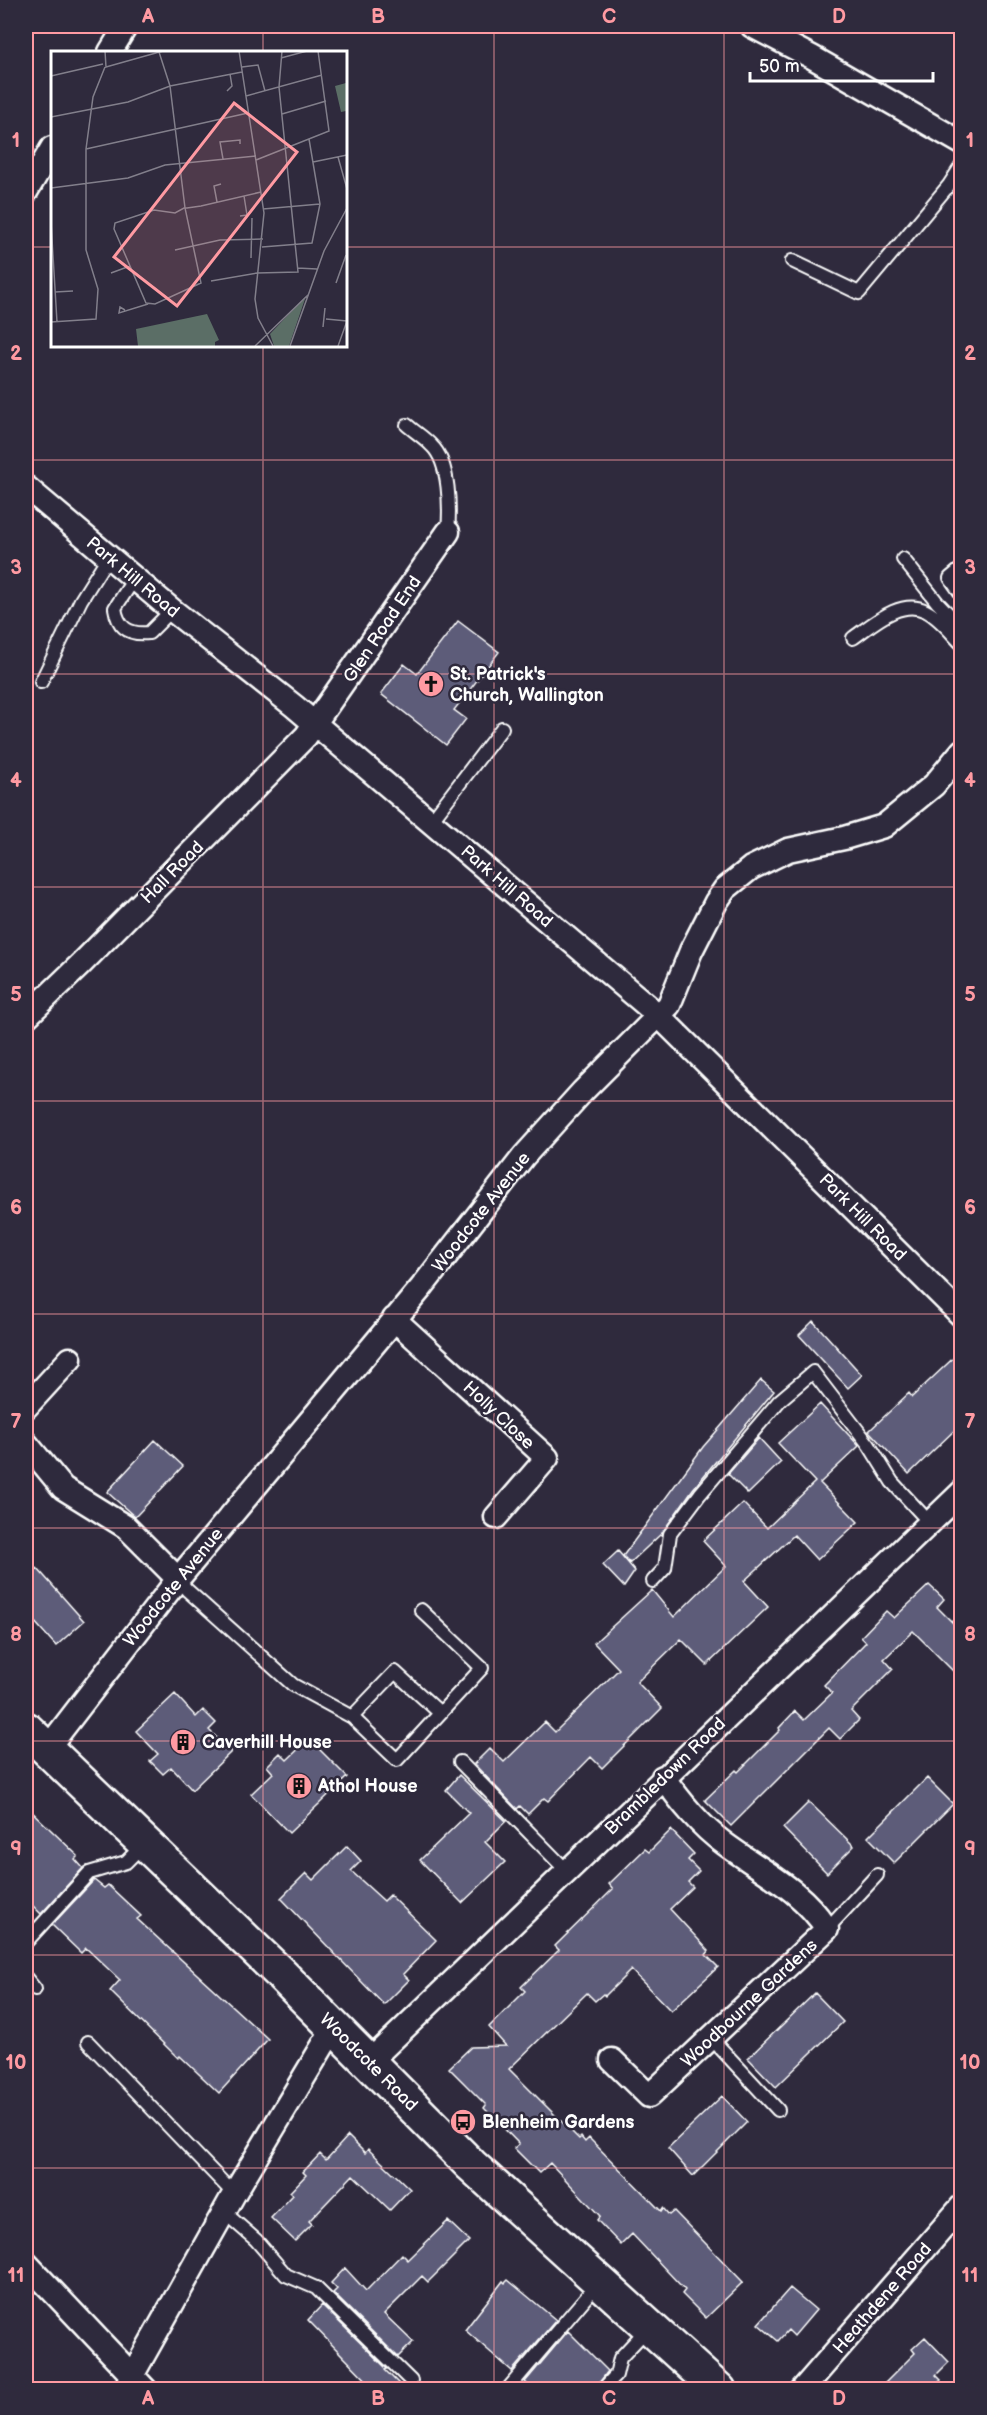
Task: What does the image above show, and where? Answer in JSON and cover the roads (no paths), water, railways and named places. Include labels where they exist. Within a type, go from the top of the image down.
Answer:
[{"type":"main road","name":"Woodcote Road","points":[[36,1739],[370,2061],[471,2165],[719,2390]]},
{"type":"street","points":[[111,51],[126,26]]},
{"type":"street","points":[[756,27],[962,143]]},
{"type":"street","points":[[26,192],[51,150]]},
{"type":"street","name":"Park Hill Road","points":[[26,487],[134,579],[431,821],[658,1016],[962,1316]]},
{"type":"street","name":"Glen Road End","points":[[316,725],[448,532]]},
{"type":"street","name":"Hall Road","points":[[26,1017],[316,725]]},
{"type":"street","name":"Woodcote Avenue","points":[[36,1739],[178,1579],[394,1319],[524,1156],[583,1090],[669,1005],[691,951],[716,902],[740,875],[788,850],[844,838],[884,826],[934,785],[962,751]]},
{"type":"street","name":"Holly Close","points":[[394,1319],[547,1458],[496,1517]]},
{"type":"street","points":[[26,1407],[70,1359]]},
{"type":"street","points":[[26,1443],[63,1488],[126,1527],[178,1579]]},
{"type":"street","name":"Brambledown Road","points":[[370,2061],[962,1491]]},
{"type":"street","name":"Woodbourne Gardens","points":[[612,2060],[649,2097],[827,1929],[813,1908],[708,1830],[681,1802],[663,1777]]},
{"type":"street","points":[[26,2263],[134,2385],[229,2203],[334,2027]]},
{"type":"street","name":"Heathdene Road","points":[[802,2390],[962,2206]]},
{"type":"lane","points":[[792,261],[859,293],[949,185],[962,165]]},
{"type":"lane","points":[[407,425],[434,447],[440,457],[448,494],[448,532]]},
{"type":"lane","points":[[41,682],[81,600],[108,557]]},
{"type":"lane","points":[[903,559],[937,602],[962,628]]},
{"type":"lane","points":[[962,568],[950,578],[962,595]]},
{"type":"lane","points":[[134,579],[115,608],[121,626],[129,632],[149,633],[172,610]]},
{"type":"lane","points":[[853,638],[890,613],[912,608],[925,610],[962,644]]},
{"type":"lane","points":[[431,821],[502,728]]},
{"type":"lane","points":[[653,1581],[665,1568],[670,1534],[676,1526],[780,1400],[813,1372],[869,1445],[892,1482],[929,1522]]},
{"type":"lane","points":[[178,1579],[187,1590],[293,1685],[352,1717],[398,1760],[482,1668],[421,1610]]},
{"type":"lane","points":[[352,1717],[395,1672],[440,1713]]},
{"type":"lane","points":[[460,1762],[567,1871]]},
{"type":"lane","points":[[26,1942],[89,1873],[126,1862],[145,1843]]},
{"type":"lane","points":[[827,1929],[877,1875]]},
{"type":"lane","points":[[26,1978],[35,1989]]},
{"type":"lane","points":[[711,2038],[778,2110]]},
{"type":"lane","points":[[88,2042],[229,2203],[286,2275],[316,2288],[411,2381]]},
{"type":"lane","points":[[507,2390],[598,2282]]},
{"type":"lane","points":[[602,2390],[616,2375],[620,2358],[649,2327]]},
{"type":"place","name":"St. Patrick's Church, Wallington","points":[[431,684]]},
{"type":"place","name":"Caverhill House","points":[[183,1742]]},
{"type":"place","name":"Athol House","points":[[299,1786]]},
{"type":"place","name":"Blenheim Gardens","points":[[463,2122]]}]
